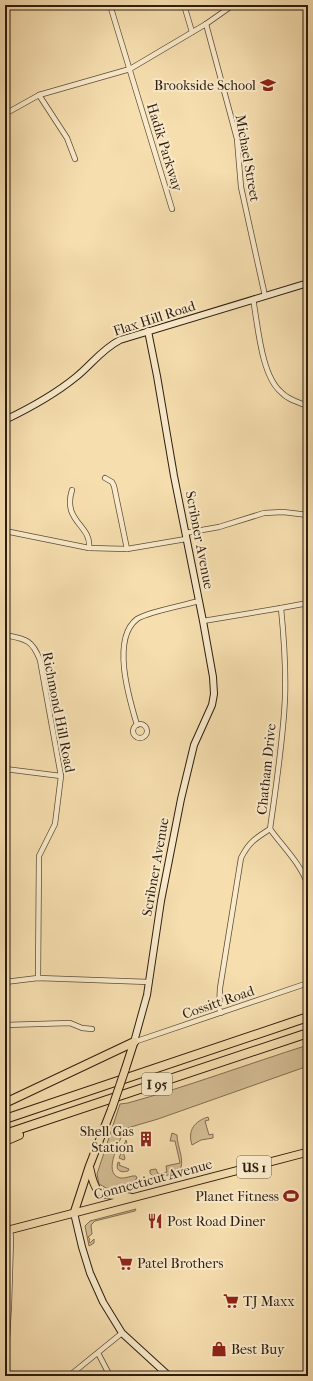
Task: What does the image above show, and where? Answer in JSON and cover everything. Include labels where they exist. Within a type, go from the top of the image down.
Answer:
[{"type":"highway","name":"I 95","points":[[5,1118],[308,1017]]},
{"type":"highway","name":"I 95","points":[[5,1134],[308,1033]]},
{"type":"highway","points":[[5,1103],[134,1042]]},
{"type":"highway","points":[[5,1141],[79,1110]]},
{"type":"main road","name":"Scribner Avenue","points":[[74,1213],[134,1042]]},
{"type":"main road","name":"Connecticut Avenue","points":[[8,1230],[308,1152]]},
{"type":"main road","points":[[89,1167],[92,1182],[97,1191],[104,1194],[134,1198]]},
{"type":"street","name":"Hadik Parkway","points":[[110,5],[172,209]]},
{"type":"street","points":[[184,5],[192,32]]},
{"type":"street","points":[[5,114],[40,96],[130,69],[206,24],[233,5]]},
{"type":"street","name":"Michael Street","points":[[206,24],[237,138],[241,187],[265,296]]},
{"type":"street","points":[[40,96],[67,138],[75,159]]},
{"type":"street","name":"Flax Hill Road","points":[[5,420],[32,407],[58,390],[77,376],[113,343],[308,283]]},
{"type":"street","points":[[253,299],[264,363],[269,378],[281,393],[291,399],[307,405]]},
{"type":"street","name":"Scribner Avenue","points":[[134,1042],[142,1018],[149,982],[161,901],[181,799],[194,745],[213,699],[213,677],[185,536],[148,331]]},
{"type":"street","points":[[105,478],[112,482],[114,486],[126,549]]},
{"type":"street","points":[[72,490],[69,500],[72,514],[86,534],[90,543],[89,548]]},
{"type":"street","points":[[5,531],[89,548],[126,549],[185,536],[264,513],[283,512],[308,515]]},
{"type":"street","points":[[138,724],[130,700],[123,657],[124,639],[130,627],[137,619],[146,615],[199,601]]},
{"type":"street","points":[[203,621],[308,603]]},
{"type":"street","name":"Chatham Drive","points":[[221,1013],[219,1008],[220,988],[241,858],[246,847],[254,839],[270,829],[285,697],[282,608]]},
{"type":"street","name":"Richmond Hill Road","points":[[5,635],[28,641],[36,648],[40,660],[61,776],[55,824],[39,856],[38,978]]},
{"type":"street","points":[[5,769],[61,776]]},
{"type":"street","points":[[270,829],[297,865],[306,879],[308,886]]},
{"type":"street","points":[[5,982],[38,978],[149,982]]},
{"type":"street","name":"Cossitt Road","points":[[134,1042],[308,984]]},
{"type":"street","points":[[5,1025],[70,1024],[82,1028],[92,1029]]},
{"type":"street","points":[[74,1213],[90,1273],[103,1302],[122,1333],[169,1376]]},
{"type":"street","points":[[8,1230],[11,1240],[5,1374],[17,1376]]},
{"type":"street","points":[[68,1376],[122,1333]]},
{"type":"street","points":[[98,1353],[110,1376]]},
{"type":"street","points":[[301,1376],[308,1373]]},
{"type":"shaded area","points":[[308,1045],[308,1066],[158,1119],[124,1129],[114,1155],[112,1170],[115,1175],[120,1178],[136,1176],[137,1178],[132,1184],[108,1189],[99,1184],[97,1174],[120,1104],[128,1103],[173,1089]]},
{"type":"shaded area","points":[[208,1117],[209,1120],[205,1121],[209,1135],[213,1134],[213,1138],[201,1140],[192,1145],[191,1131],[193,1127],[199,1121]]},
{"type":"shaded area","points":[[172,1133],[177,1135],[182,1163],[181,1168],[179,1172],[178,1171],[155,1178],[150,1173],[150,1170],[156,1169],[158,1174],[167,1172],[166,1166],[180,1163],[175,1141],[170,1141]]},
{"type":"shaded area","points":[[126,1140],[129,1150],[123,1152],[125,1158],[124,1160],[119,1158]]},
{"type":"shaded area","points":[[118,1162],[120,1163],[119,1165],[129,1169],[128,1171],[119,1171],[117,1167]]},
{"type":"shaded area","points":[[136,1209],[135,1211],[95,1221],[91,1225],[92,1234],[88,1237],[90,1239],[90,1243],[94,1239],[94,1243],[89,1246],[85,1226],[90,1221]]},
{"type":"place","name":"Brookside School","points":[[268,85]]},
{"type":"place","name":"Shell Gas Station","points":[[146,1139]]},
{"type":"place","name":"Planet Fitness","points":[[291,1196]]},
{"type":"place","name":"Post Road Diner","points":[[155,1221]]},
{"type":"place","name":"Patel Brothers","points":[[125,1263]]},
{"type":"place","name":"TJ Maxx","points":[[231,1301]]},
{"type":"place","name":"Best Buy","points":[[219,1349]]}]
